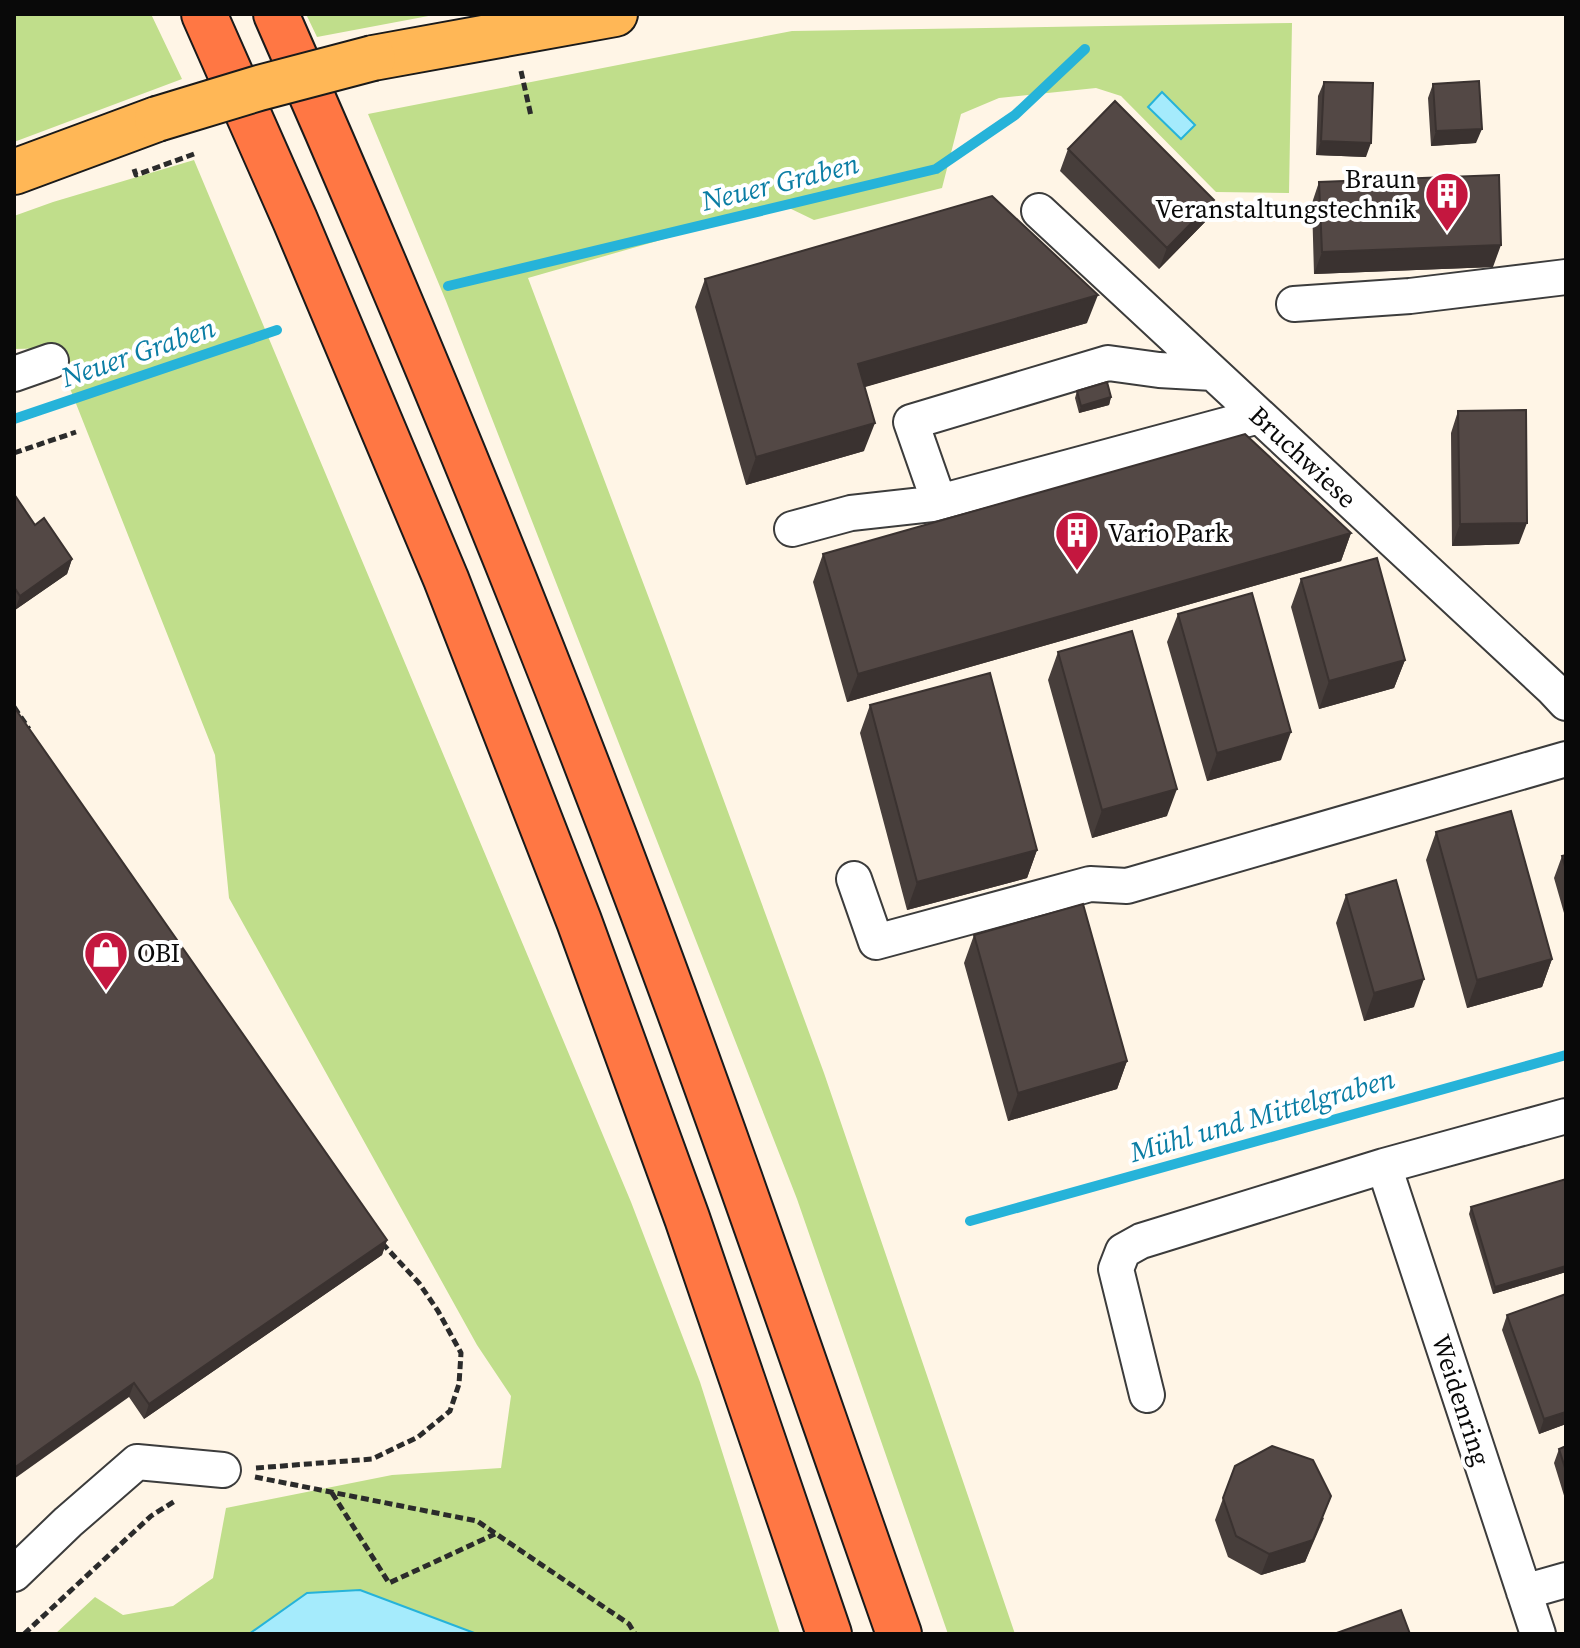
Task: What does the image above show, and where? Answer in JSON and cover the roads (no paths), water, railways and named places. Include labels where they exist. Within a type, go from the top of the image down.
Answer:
[{"type":"highway","points":[[204,14],[295,220],[446,579],[579,921],[687,1218],[829,1634]]},
{"type":"highway","points":[[276,14],[362,209],[505,554],[631,881],[899,1634]]},
{"type":"main road","points":[[14,172],[157,119],[373,58],[615,14]]},
{"type":"street","name":"Bruchwiese","points":[[1039,211],[1566,703]]},
{"type":"street","points":[[1294,304],[1410,296],[1566,277]]},
{"type":"street","points":[[14,374],[51,361]]},
{"type":"street","points":[[939,502],[911,422],[1108,363],[1213,373]]},
{"type":"street","points":[[792,529],[851,513],[939,502],[1259,416]]},
{"type":"street","points":[[854,879],[876,942],[1090,884],[1127,886],[1566,759]]},
{"type":"street","points":[[1147,1395],[1116,1269],[1123,1251],[1141,1241],[1384,1166],[1566,1116]]},
{"type":"street","name":"Weidenring","points":[[1384,1166],[1538,1634]]},
{"type":"street","points":[[14,1574],[137,1462],[223,1470]]},
{"type":"street","points":[[1524,1592],[1566,1580]]},
{"type":"water","points":[[1162,92],[1195,125],[1181,139],[1148,107]]},
{"type":"water","points":[[360,1590],[477,1634],[249,1634],[307,1593]]},
{"type":"waterway","name":"Neuer Graben","points":[[448,286],[936,169],[1015,115],[1085,49]]},
{"type":"waterway","name":"Neuer Graben","points":[[14,419],[277,330]]},
{"type":"waterway","name":"Mühl und Mittelgraben","points":[[970,1221],[1566,1055]]},
{"type":"place","name":"Braun Veranstaltungstechnik","points":[[1447,233]]},
{"type":"place","name":"Vario Park","points":[[1077,572]]},
{"type":"place","name":"OBI","points":[[106,992]]}]
